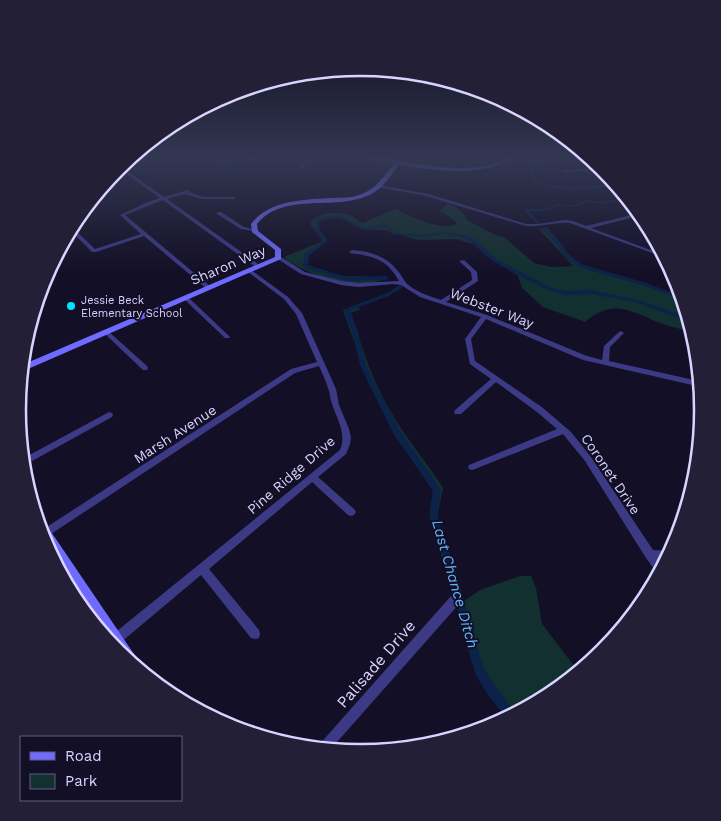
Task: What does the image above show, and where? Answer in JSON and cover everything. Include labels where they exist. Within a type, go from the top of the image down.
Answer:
[{"type":"street","name":"Pine Ridge Drive","points":[[116,639],[343,452],[348,442],[333,398],[332,389],[304,322],[293,305],[255,269],[159,196]]},
{"type":"street","points":[[172,196],[122,215],[209,288]]},
{"type":"street","points":[[198,196],[233,198]]},
{"type":"street","name":"Sharon Way","points":[[254,230],[254,224],[258,217],[272,209],[290,205],[364,196]]},
{"type":"street","points":[[431,196],[526,225],[539,226],[566,221],[653,250]]},
{"type":"street","points":[[220,213],[243,228],[254,230],[278,249],[279,258],[304,273],[341,283],[358,285],[403,283]]},
{"type":"street","points":[[586,228],[632,216]]},
{"type":"street","points":[[77,234],[94,251],[145,234]]},
{"type":"street","name":"Webster Way","points":[[352,252],[372,254],[384,260],[400,276],[403,283],[422,296],[485,316],[540,340],[605,363],[693,383]]},
{"type":"street","name":"Sharon Way","points":[[29,366],[279,258]]},
{"type":"street","points":[[442,302],[475,281],[474,272],[462,261]]},
{"type":"street","points":[[186,298],[227,337]]},
{"type":"street","name":"Coronet Drive","points":[[485,316],[470,335],[468,344],[470,358],[475,365],[540,410],[564,430],[588,459],[656,565]]},
{"type":"street","points":[[106,332],[145,368]]},
{"type":"street","points":[[605,363],[607,346],[622,333]]},
{"type":"street","name":"Marsh Avenue","points":[[45,522],[293,371],[321,363]]},
{"type":"street","points":[[458,412],[495,379]]},
{"type":"street","points":[[30,459],[109,416]]},
{"type":"street","points":[[472,467],[564,430]]},
{"type":"street","points":[[312,478],[351,512]]},
{"type":"street","points":[[59,553],[115,637]]},
{"type":"street","points":[[649,555],[661,555]]},
{"type":"street","points":[[202,568],[255,634]]},
{"type":"street","name":"Palisade Drive","points":[[328,743],[455,600]]},
{"type":"green space","points":[[447,203],[457,207],[467,220],[497,236],[504,237],[534,263],[551,267],[573,266],[539,229],[547,227],[566,252],[580,264],[646,283],[673,294],[684,330],[619,309],[603,311],[585,322],[543,307],[522,288],[518,276],[487,256],[477,245],[456,239],[418,240],[384,230],[364,230],[347,220],[337,217],[318,221],[319,229],[327,240],[311,252],[306,265],[315,270],[335,275],[388,278],[375,282],[348,283],[321,277],[285,259],[286,256],[321,242],[322,240],[310,224],[322,215],[344,214],[363,223],[395,209],[435,225],[451,226],[457,224],[439,210],[444,208]]},
{"type":"green space","points":[[356,306],[361,309],[351,313],[378,388],[397,422],[443,488],[438,513],[439,524],[460,586],[452,593],[431,518],[433,489],[402,442],[369,378],[343,310]]},
{"type":"green space","points":[[520,576],[531,576],[536,588],[542,624],[575,667],[528,700],[503,712],[478,673],[458,605],[480,590]]},
{"type":"waterway","name":"Last Chance Ditch","points":[[538,223],[526,210],[546,210],[558,205],[575,206],[586,201],[603,203],[620,199]]},
{"type":"waterway","name":"Last Chance Ditch","points":[[386,278],[347,279],[307,267],[305,265],[307,255],[325,241],[317,229],[317,219],[340,216],[361,228],[369,229],[386,226],[394,233],[400,234],[422,236],[445,233],[461,236],[475,242],[498,262],[547,288],[566,293],[591,292],[636,301],[681,315]]},
{"type":"waterway","name":"Last Chance Ditch","points":[[544,229],[554,238],[568,257],[583,267],[647,285],[674,296]]},
{"type":"waterway","name":"Last Chance Ditch","points":[[400,287],[387,295],[347,311],[355,332],[363,365],[375,390],[396,431],[437,490],[434,520],[450,565],[474,653],[480,671],[507,710]]},
{"type":"place","name":"Jessie Beck Elementary School","points":[[71,306]]}]
